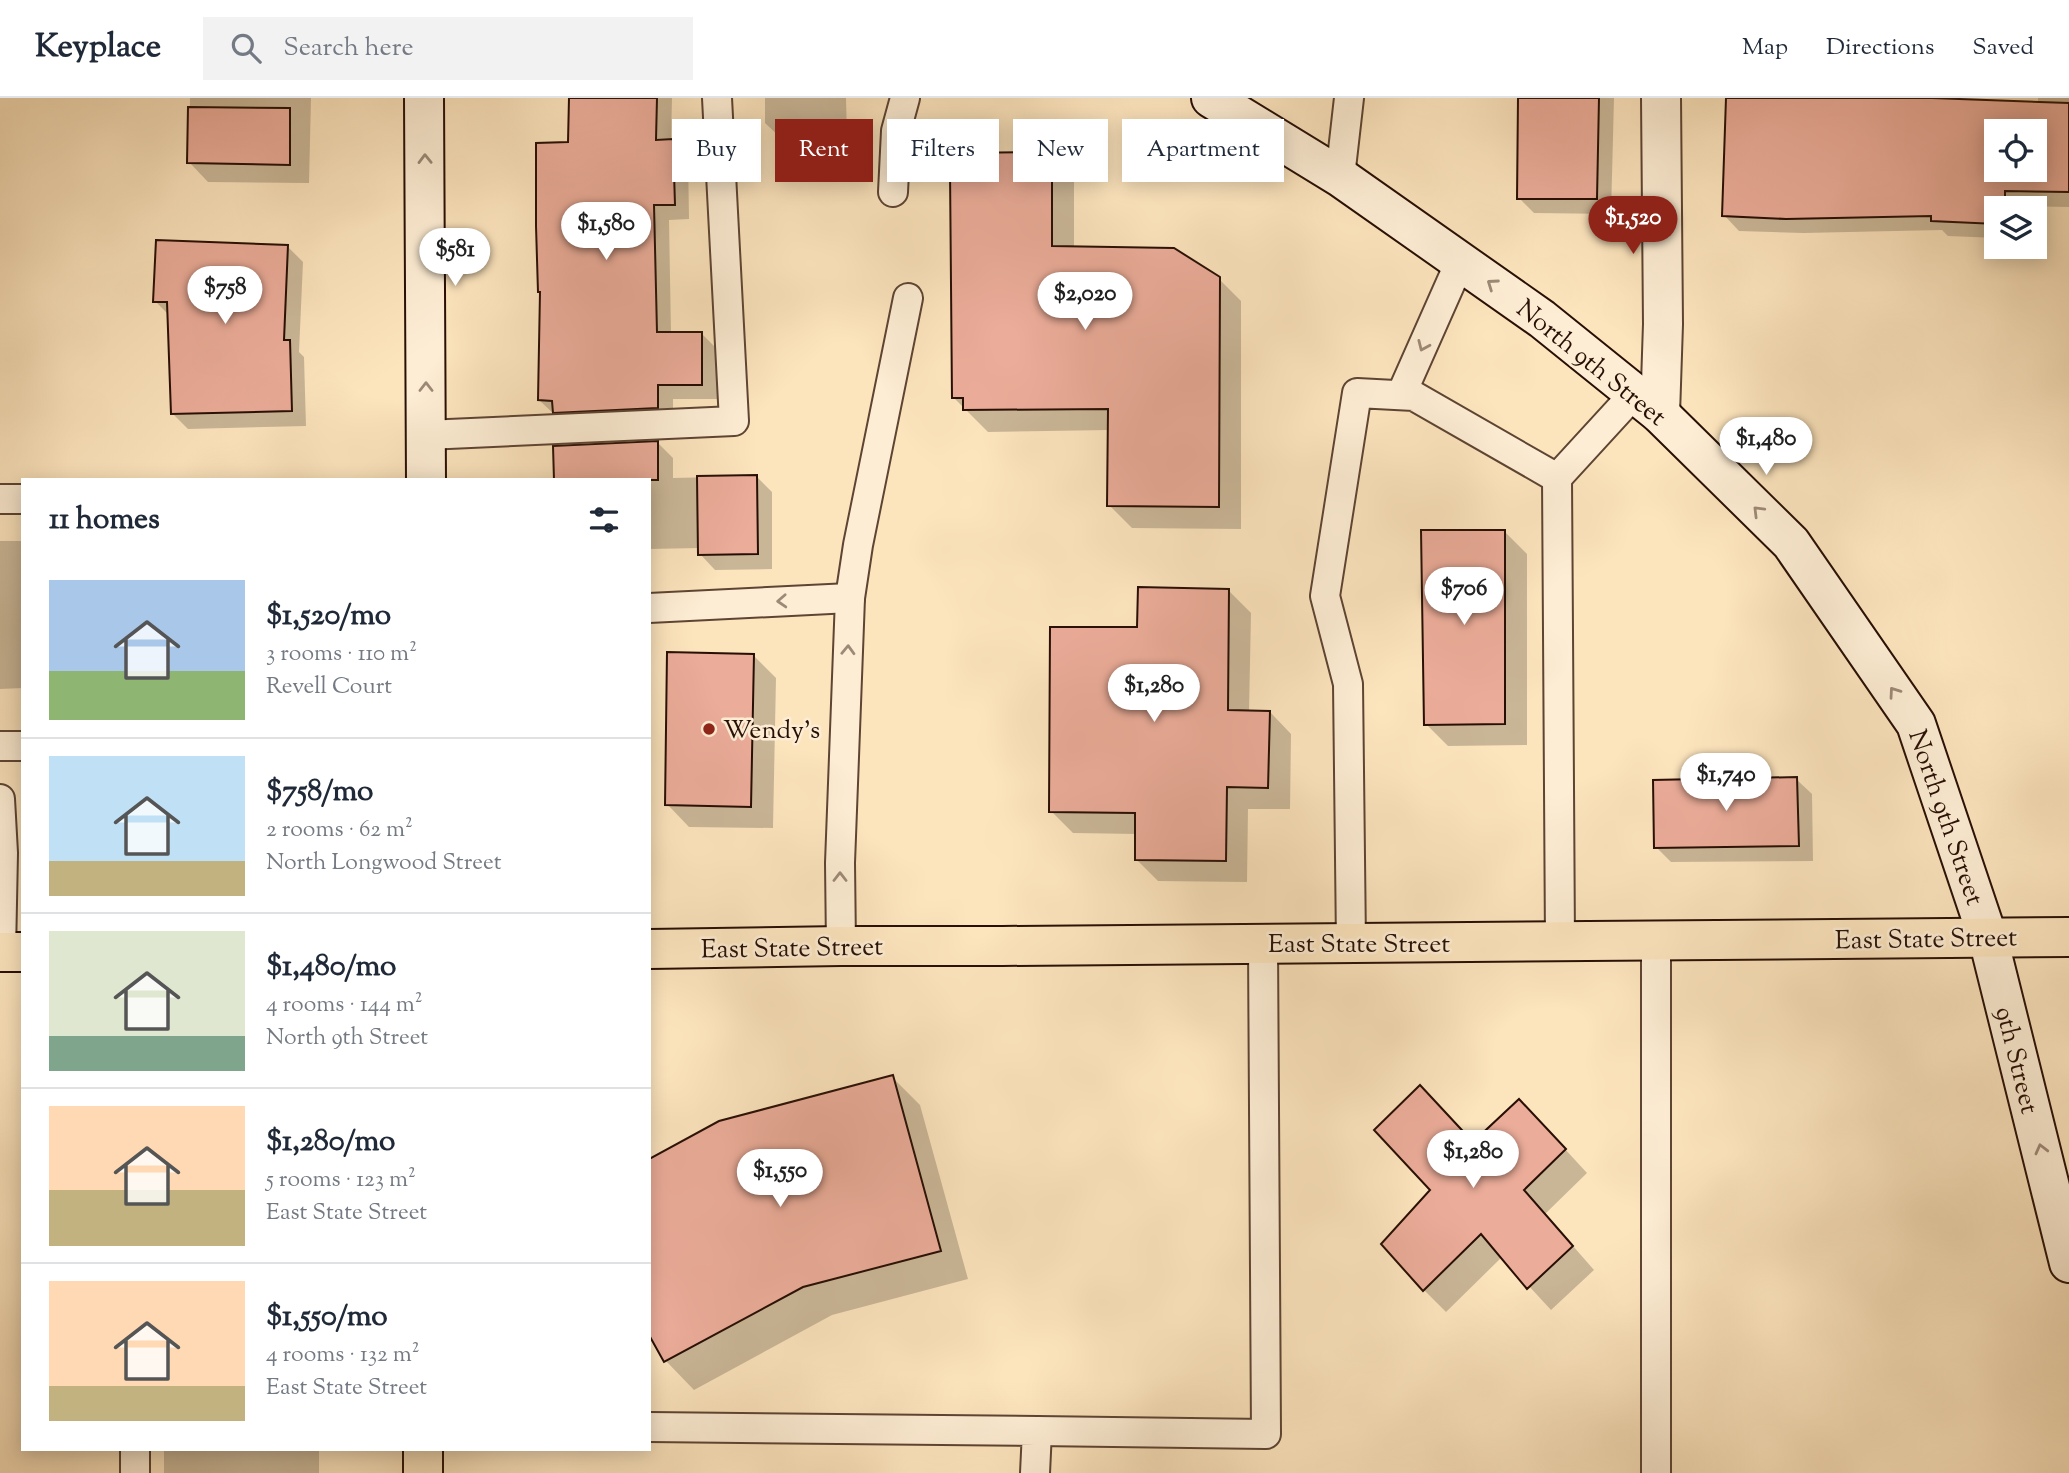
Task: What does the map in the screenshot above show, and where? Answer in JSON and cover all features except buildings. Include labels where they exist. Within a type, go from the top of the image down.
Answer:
[{"type":"main road","points":[[424,98],[426,478]]},
{"type":"main road","name":"North 9th Street","points":[[1211,98],[1340,177],[1542,319],[1647,404],[1791,543],[1916,724],[1988,938]]},
{"type":"main road","points":[[1647,404],[1663,324],[1661,98]]},
{"type":"main road","name":"East State Street","points":[[651,949],[2069,937]]},
{"type":"main road","name":"9th Street","points":[[1988,938],[2069,1263]]},
{"type":"main road","points":[[0,952],[21,952]]},
{"type":"main road","points":[[423,1451],[423,1473]]},
{"type":"lane","points":[[426,435],[734,421],[717,98]]},
{"type":"lane","points":[[893,192],[896,131],[905,98]]},
{"type":"lane","points":[[1340,177],[1349,98]]},
{"type":"lane","points":[[1401,395],[1460,261]]},
{"type":"lane","points":[[841,946],[840,863],[850,598],[858,545],[908,298]]},
{"type":"lane","points":[[1351,944],[1348,684],[1325,596],[1357,393],[1414,396],[1557,478]]},
{"type":"lane","points":[[1557,478],[1647,404]]},
{"type":"lane","points":[[1557,478],[1560,942]]},
{"type":"lane","points":[[0,499],[21,499]]},
{"type":"lane","points":[[651,608],[850,598]]},
{"type":"lane","points":[[0,746],[21,746]]},
{"type":"lane","points":[[0,799],[3,853],[0,952]]},
{"type":"lane","points":[[1656,941],[1656,1473]]},
{"type":"lane","points":[[651,1427],[1266,1434],[1263,944]]},
{"type":"lane","points":[[1035,1473],[1037,1431]]},
{"type":"lane","points":[[135,1451],[135,1473]]},
{"type":"place","name":"Wendy's","points":[[709,729]]}]
